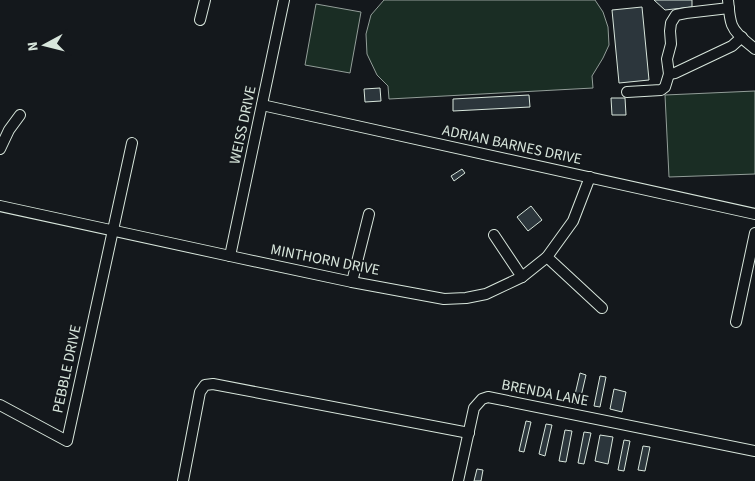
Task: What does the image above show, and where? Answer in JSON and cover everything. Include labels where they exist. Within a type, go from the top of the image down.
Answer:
[{"type":"street","points":[[200,20],[205,0]]},
{"type":"street","name":"WEISS DRIVE","points":[[230,256],[284,0]]},
{"type":"street","points":[[627,92],[661,90],[665,86],[669,74],[667,59],[671,44],[671,23],[676,15],[729,4],[732,26],[755,49]]},
{"type":"street","points":[[669,74],[675,73],[732,46],[742,37]]},
{"type":"street","name":"ADRIAN BARNES DRIVE","points":[[262,105],[755,214]]},
{"type":"street","points":[[0,148],[9,130],[20,115]]},
{"type":"street","points":[[113,230],[132,143]]},
{"type":"street","name":"MINTHORN DRIVE","points":[[0,206],[352,282],[444,299],[466,298],[486,294],[522,277],[547,257],[573,221],[590,177]]},
{"type":"street","points":[[352,282],[369,214]]},
{"type":"street","name":"PEBBLE DRIVE","points":[[0,405],[67,441],[113,230]]},
{"type":"street","points":[[736,322],[755,233]]},
{"type":"street","points":[[494,235],[522,277]]},
{"type":"street","points":[[547,257],[602,308]]},
{"type":"street","points":[[183,481],[200,392],[205,385],[213,384],[469,433]]},
{"type":"street","name":"BRENDA LANE","points":[[458,481],[474,408],[482,399],[488,397],[755,451]]},
{"type":"green space","points":[[384,0],[595,0],[603,12],[608,27],[609,45],[592,76],[593,88],[389,99],[388,86],[377,75],[367,54],[366,34],[371,15]]},
{"type":"green space","points":[[316,4],[361,12],[350,73],[305,65]]},
{"type":"green space","points":[[755,91],[755,174],[669,177],[665,95]]},
{"type":"building","points":[[654,0],[692,0],[692,7],[665,10]]},
{"type":"building","points":[[642,7],[649,80],[619,83],[612,10]]},
{"type":"building","points":[[380,88],[381,101],[365,102],[364,89]]},
{"type":"building","points":[[529,95],[530,107],[453,111],[453,99]]},
{"type":"building","points":[[611,98],[625,98],[626,115],[612,115]]},
{"type":"building","points":[[462,169],[465,173],[454,181],[451,176]]},
{"type":"building","points":[[531,206],[542,220],[528,231],[517,217]]},
{"type":"building","points":[[580,373],[586,375],[579,405],[573,403]]},
{"type":"building","points":[[600,376],[606,377],[600,407],[594,406]]},
{"type":"building","points":[[614,389],[626,392],[622,412],[610,409]]},
{"type":"building","points":[[526,421],[531,422],[524,452],[519,451]]},
{"type":"building","points":[[546,424],[552,425],[545,456],[539,454]]},
{"type":"building","points":[[565,430],[572,431],[566,462],[559,461]]},
{"type":"building","points":[[584,432],[591,433],[584,464],[578,463]]},
{"type":"building","points":[[600,435],[613,437],[608,464],[595,461]]},
{"type":"building","points":[[624,440],[630,441],[624,471],[618,470]]},
{"type":"building","points":[[643,446],[650,447],[645,471],[638,470]]},
{"type":"building","points":[[477,469],[483,470],[481,481],[474,481]]}]
